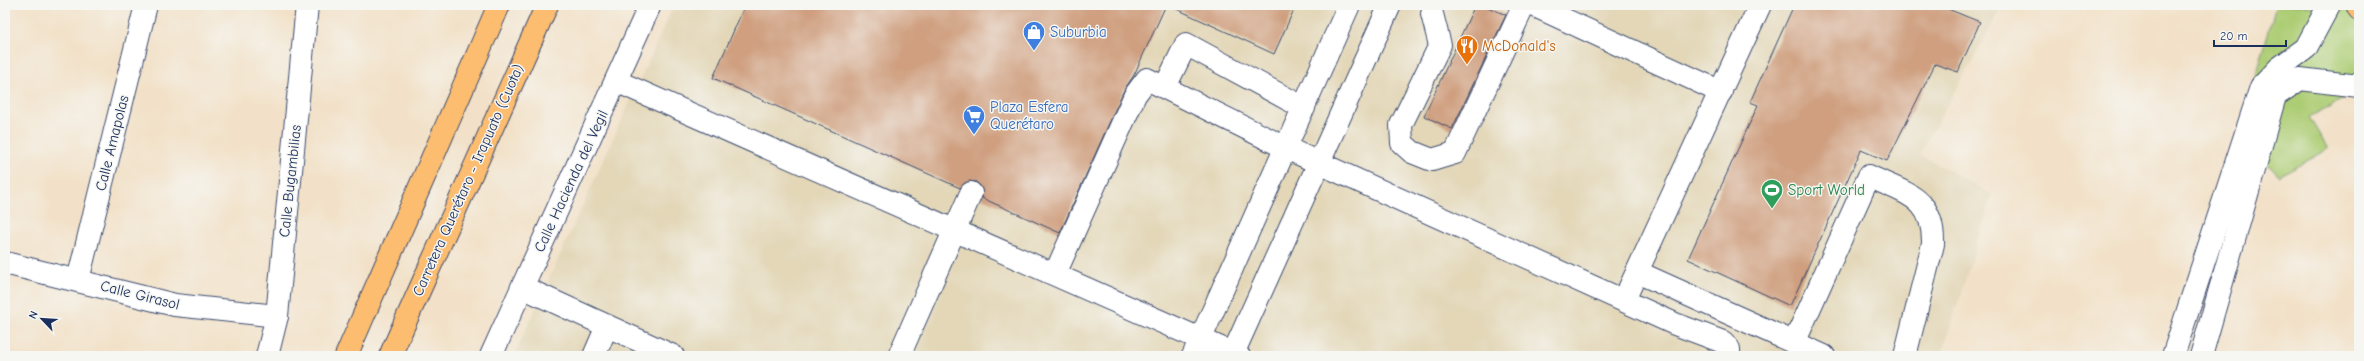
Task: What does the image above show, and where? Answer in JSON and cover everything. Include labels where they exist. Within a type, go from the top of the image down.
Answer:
[{"type":"highway","points":[[346,356],[499,5]]},
{"type":"highway","name":"Carretera Querétaro - Irapuato (Cuota)","points":[[390,356],[546,5]]},
{"type":"highway","points":[[2357,5],[2359,9]]},
{"type":"street","name":"Calle Amapolas","points":[[78,280],[146,5]]},
{"type":"street","name":"Calle Bugambilias","points":[[267,356],[277,316],[307,5]]},
{"type":"street","name":"Calle Hacienda del Vegil","points":[[491,356],[650,5]]},
{"type":"street","points":[[1197,347],[1349,5]]},
{"type":"street","points":[[616,81],[1055,274],[1197,347],[1235,355],[1390,5]]},
{"type":"street","points":[[1432,14],[1440,45],[1401,125],[1402,143],[1412,152],[1432,160],[1455,153],[1524,5]]},
{"type":"street","points":[[1533,5],[1722,92]]},
{"type":"street","points":[[1624,300],[1722,92],[1760,5]]},
{"type":"street","points":[[2173,356],[2261,87],[2278,68],[2306,48],[2330,5]]},
{"type":"street","points":[[1165,87],[1186,44],[1304,108]]},
{"type":"street","points":[[1055,274],[1135,95],[1147,79],[1286,148],[1675,324],[1724,342],[1729,349],[1729,356]]},
{"type":"street","points":[[2201,356],[2275,96],[2300,79],[2359,86]]},
{"type":"street","points":[[1800,349],[1869,176],[1909,193],[1928,213],[1934,226],[1933,244],[1905,356]]},
{"type":"street","points":[[899,356],[971,193]]},
{"type":"street","points":[[2216,225],[2236,232]]},
{"type":"street","name":"Calle Girasol","points":[[5,263],[78,280],[175,306],[277,316]]},
{"type":"street","points":[[1637,272],[1800,349],[1824,356]]},
{"type":"street","points":[[522,287],[670,355]]},
{"type":"street","points":[[594,356],[607,326]]},
{"type":"shaded area","points":[[674,5],[2003,5],[1920,154],[1992,195],[1941,356],[514,356]]},
{"type":"green space","points":[[2276,5],[2356,5],[2359,12],[2359,105],[2353,94],[2309,117],[2328,149],[2278,176],[2241,130]]},
{"type":"building","name":"Plaza Esfera Querétaro","points":[[745,5],[1166,5],[1134,75],[1124,90],[1060,233],[982,198],[983,191],[976,182],[969,181],[960,188],[713,78]]},
{"type":"building","points":[[1168,5],[1296,5],[1274,54]]},
{"type":"building","name":"McDonald's","points":[[1475,5],[1483,5],[1506,15],[1452,129],[1424,116]]},
{"type":"building","points":[[1794,5],[1938,5],[1980,22],[1958,72],[1935,64],[1887,161],[1861,150],[1790,306],[1688,259],[1758,105],[1750,102]]},
{"type":"place","name":"Suburbia","points":[[1034,52]]},
{"type":"place","name":"McDonald's","points":[[1467,66]]},
{"type":"place","name":"Plaza Esfera Querétaro","points":[[974,136]]},
{"type":"place","name":"Sport World","points":[[1772,210]]}]
